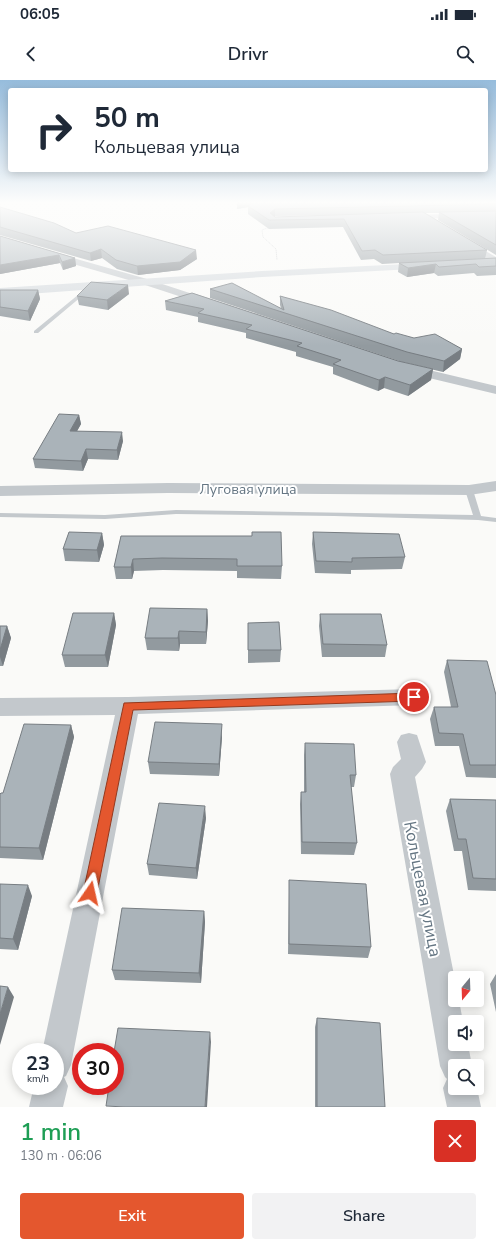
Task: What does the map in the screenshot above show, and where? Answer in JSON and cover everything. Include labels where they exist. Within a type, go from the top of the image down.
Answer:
[{"type":"street","points":[[477,250],[496,262]]},
{"type":"street","points":[[41,252],[143,281],[224,308]]},
{"type":"street","points":[[480,264],[496,262]]},
{"type":"street","points":[[0,292],[143,281],[442,266]]},
{"type":"street","points":[[393,365],[496,390]]},
{"type":"street","name":"Луговая улица","points":[[0,492],[168,488],[469,490],[496,486]]},
{"type":"street","points":[[0,707],[128,706],[414,697]]},
{"type":"street","points":[[59,1043],[128,706]]},
{"type":"street","name":"Кольцевая улица","points":[[409,742],[414,762],[402,774],[455,1059]]},
{"type":"street","points":[[46,1107],[49,1095]]},
{"type":"street","points":[[461,1095],[464,1107]]},
{"type":"lane","points":[[36,332],[94,285]]},
{"type":"lane","points":[[469,490],[478,518]]},
{"type":"lane","points":[[0,515],[105,517],[176,512],[208,512],[334,514],[478,518],[496,520]]},
{"type":"path","points":[[277,250],[278,256]]},
{"type":"building","points":[[0,250],[47,250],[75,258],[62,262],[59,255],[0,265]]},
{"type":"building","points":[[79,250],[98,250],[90,253]]},
{"type":"building","points":[[102,250],[196,250],[180,262],[137,266],[116,260]]},
{"type":"building","points":[[361,250],[487,250],[383,255],[375,250]]},
{"type":"building","points":[[496,258],[496,266],[479,267],[476,264],[439,267],[436,264],[408,268],[399,263]]},
{"type":"building","points":[[91,282],[128,285],[107,300],[77,296]]},
{"type":"building","points":[[232,283],[284,310],[280,296],[331,310],[394,334],[396,333],[414,338],[435,334],[462,349],[444,361],[407,352],[210,289]]},
{"type":"building","points":[[0,290],[38,290],[28,311],[0,307]]},
{"type":"building","points":[[192,293],[398,361],[433,369],[410,385],[385,377],[379,380],[333,364],[341,360],[297,346],[302,343],[246,329],[252,325],[198,313],[204,309],[165,301]]},
{"type":"building","points":[[59,414],[79,415],[70,431],[122,432],[117,450],[86,449],[81,461],[33,459]]},
{"type":"building","points":[[69,532],[102,533],[97,550],[63,549]]},
{"type":"building","points":[[252,532],[281,532],[282,566],[237,566],[237,559],[162,558],[133,559],[131,567],[114,567],[121,536],[252,536]]},
{"type":"building","points":[[313,532],[399,534],[405,557],[352,558],[352,562],[316,561]]},
{"type":"building","points":[[150,608],[207,609],[206,632],[179,631],[178,638],[145,638]]},
{"type":"building","points":[[73,613],[114,613],[105,655],[62,655]]},
{"type":"building","points":[[320,614],[381,614],[387,645],[323,644]]},
{"type":"building","points":[[279,622],[281,650],[248,650],[248,623]]},
{"type":"building","points":[[0,626],[7,626],[0,650]]},
{"type":"building","points":[[447,660],[487,661],[496,695],[496,765],[470,765],[463,734],[439,733],[434,707],[458,707]]},
{"type":"building","points":[[155,722],[222,724],[219,764],[148,762]]},
{"type":"building","points":[[24,724],[71,725],[39,848],[0,847],[0,794],[3,793]]},
{"type":"building","points":[[305,743],[354,744],[356,775],[350,775],[357,843],[302,842],[301,792],[306,792]]},
{"type":"building","points":[[450,799],[496,800],[496,879],[473,878],[466,839],[458,839]]},
{"type":"building","points":[[159,803],[205,806],[196,868],[147,864]]},
{"type":"building","points":[[289,880],[366,884],[371,947],[289,944]]},
{"type":"building","points":[[0,884],[28,885],[13,939],[0,938]]},
{"type":"building","points":[[122,908],[204,911],[199,973],[112,970]]},
{"type":"building","points":[[0,986],[8,987],[0,1014]]},
{"type":"building","points":[[317,1018],[380,1023],[385,1107],[317,1107]]},
{"type":"building","points":[[118,1028],[210,1032],[205,1107],[106,1106],[108,1095],[124,1095],[124,1043],[116,1043]]},
{"type":"route","points":[[90,893],[128,706],[414,697]]}]
